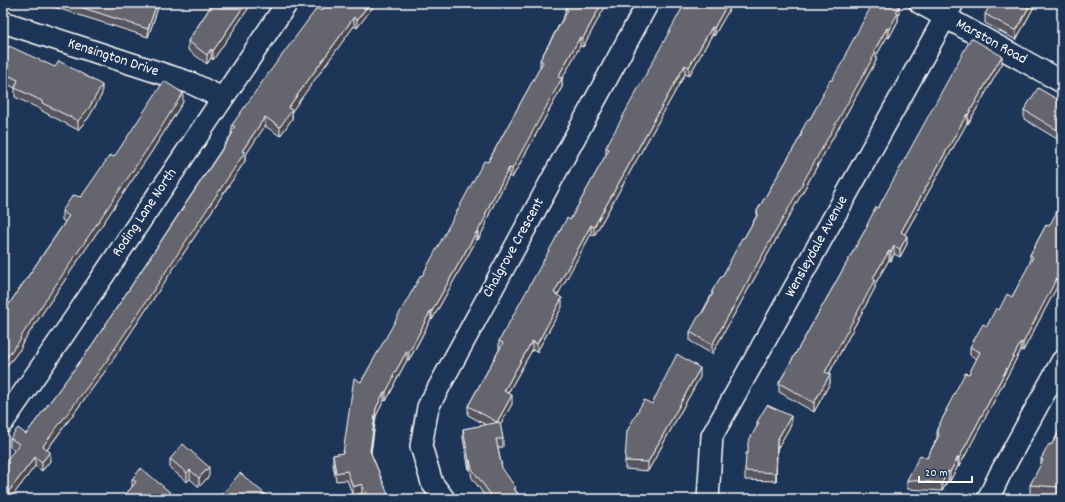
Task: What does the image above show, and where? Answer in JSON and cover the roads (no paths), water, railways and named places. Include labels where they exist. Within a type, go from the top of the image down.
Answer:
[{"type":"street","name":"Roding Lane North","points":[[3,422],[287,3]]},
{"type":"street","name":"Chalgrove Crescent","points":[[444,499],[432,483],[421,446],[428,407],[648,3]]},
{"type":"street","name":"Marston Road","points":[[920,3],[949,10],[1062,82]]},
{"type":"street","name":"Wensleydale Avenue","points":[[708,499],[712,436],[949,10]]},
{"type":"street","name":"Kensington Drive","points":[[3,22],[191,83],[222,98]]},
{"type":"street","points":[[988,499],[1000,474],[1062,361]]}]
